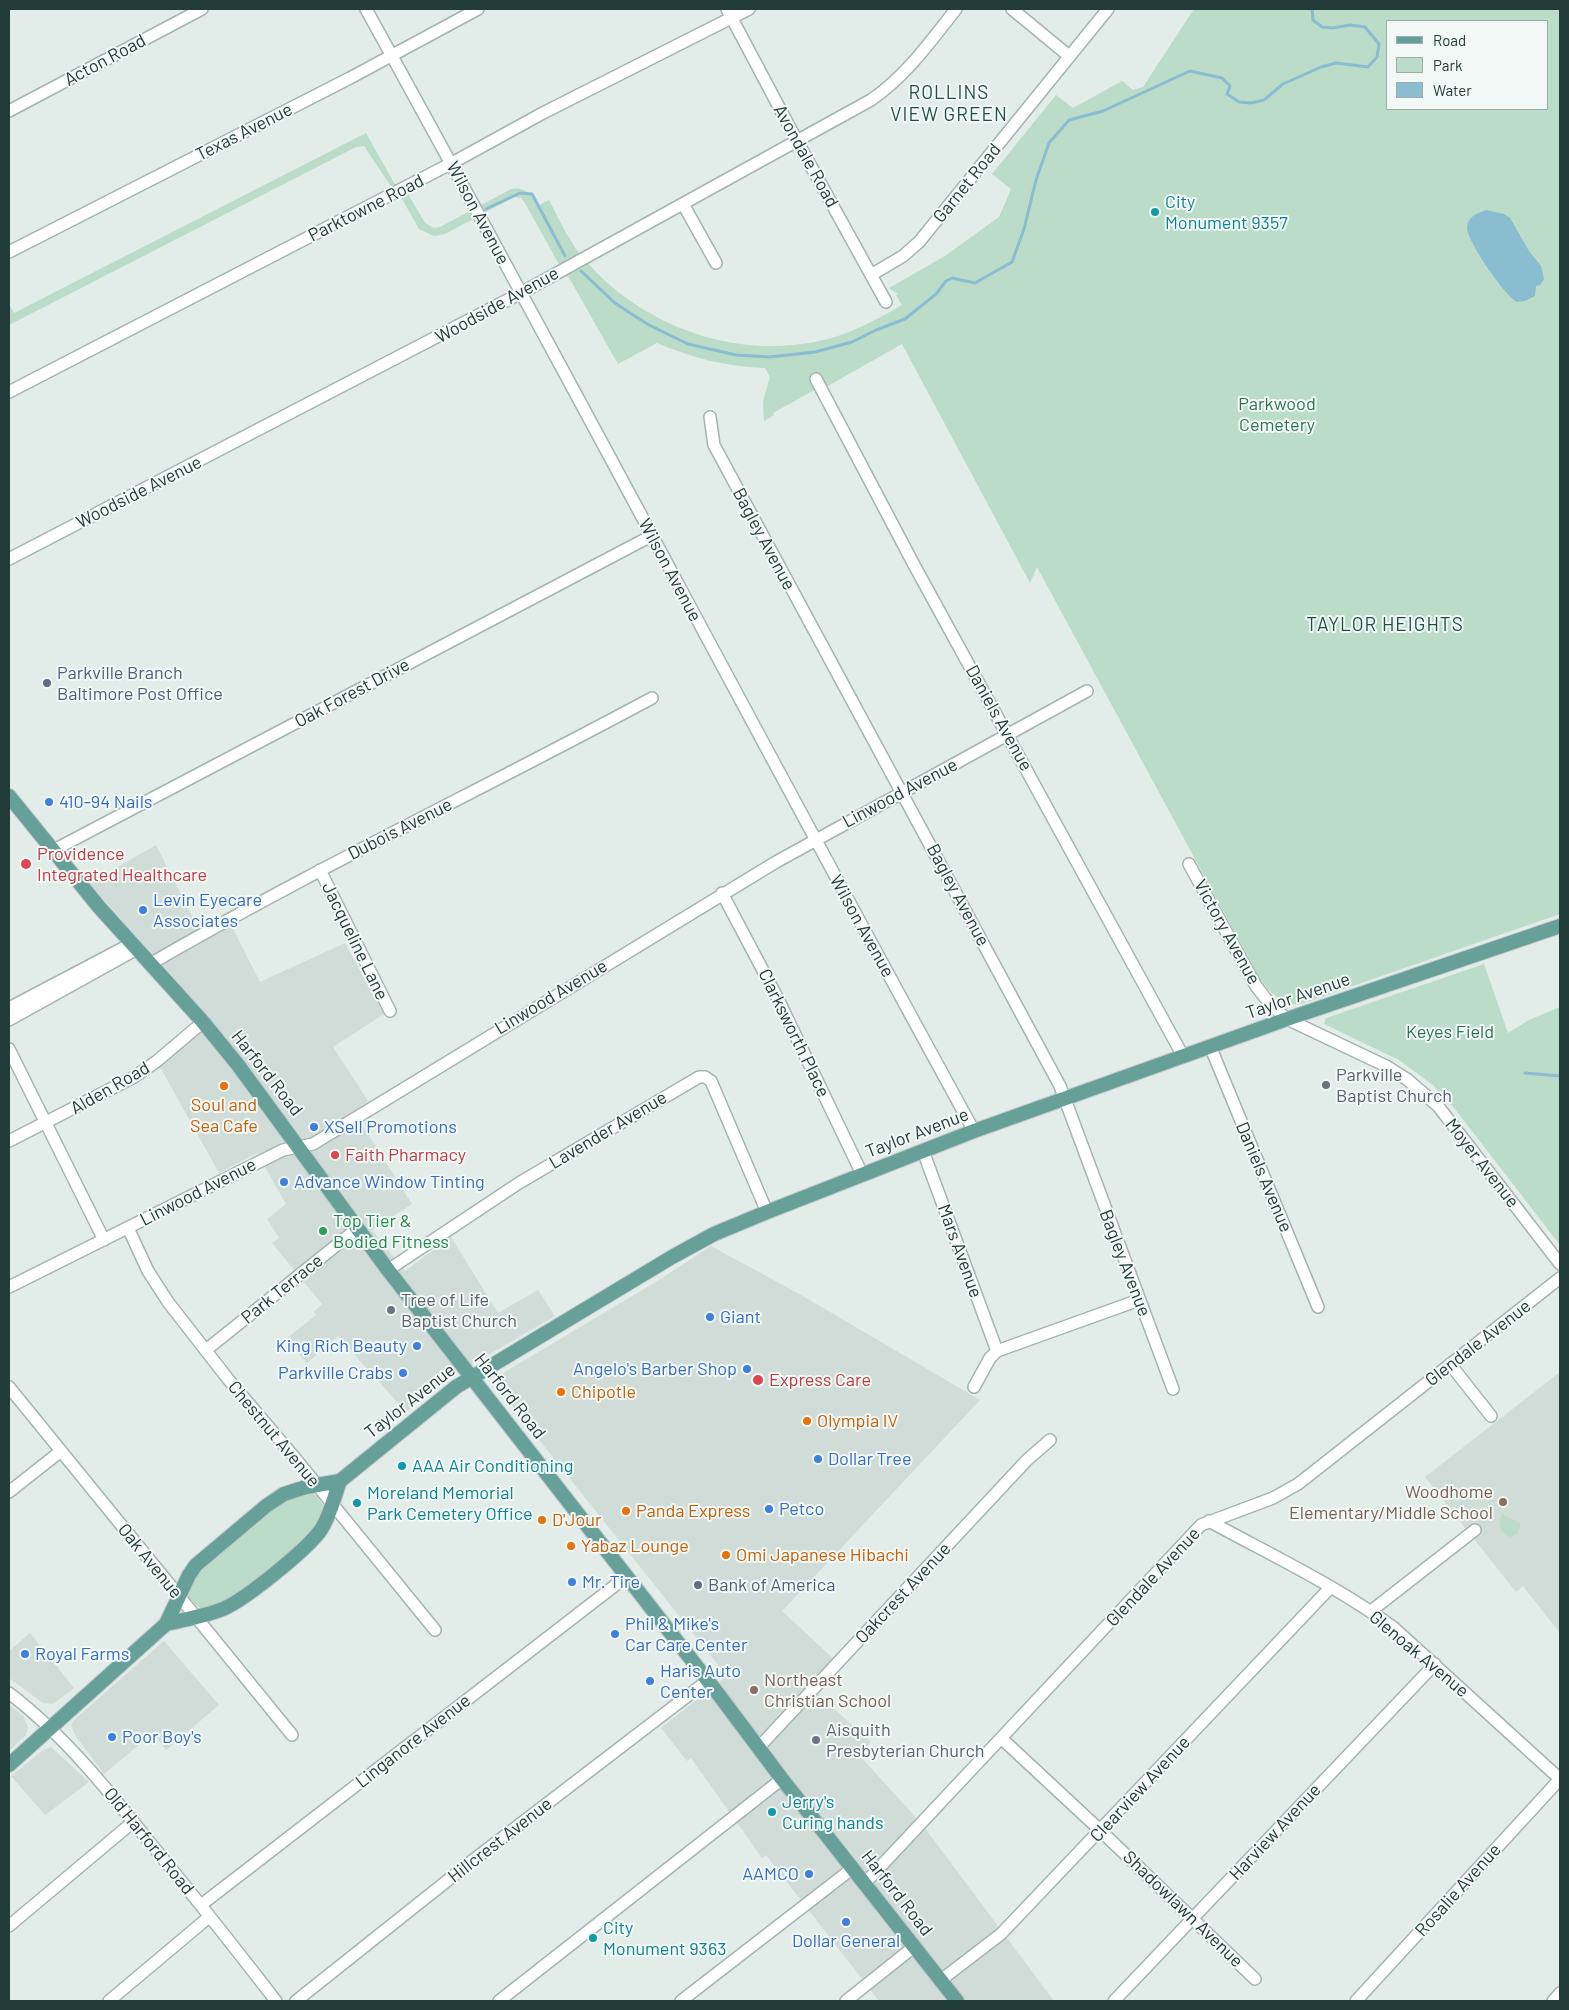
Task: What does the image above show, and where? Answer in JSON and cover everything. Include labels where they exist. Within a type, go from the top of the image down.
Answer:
[{"type":"main road","name":"Harford Road","points":[[9,796],[52,851],[238,1065],[388,1270],[569,1501],[782,1779],[957,2001]]},
{"type":"main road","name":"Taylor Avenue","points":[[9,1765],[166,1624],[189,1575],[196,1565],[266,1506],[290,1492],[340,1481],[441,1398],[471,1378],[693,1245],[767,1212],[974,1131],[1210,1046],[1560,926]]},
{"type":"main road","name":"Taylor Avenue","points":[[166,1624],[196,1617],[225,1608],[237,1602],[301,1550],[319,1531],[340,1481]]},
{"type":"street","name":"Acton Road","points":[[9,111],[202,9]]},
{"type":"street","name":"Wilson Avenue","points":[[366,9],[452,163],[653,535],[704,636],[974,1131]]},
{"type":"street","name":"Texas Avenue","points":[[9,252],[350,78],[478,9]]},
{"type":"street","name":"Parktowne Road","points":[[9,392],[452,163],[729,13],[749,9]]},
{"type":"street","name":"Woodside Avenue","points":[[9,559],[521,293],[864,104],[890,86],[956,9]]},
{"type":"street","points":[[1012,9],[1069,56]]},
{"type":"street","name":"Garnet Road","points":[[871,275],[903,256],[918,242],[1108,9]]},
{"type":"street","name":"Avondale Road","points":[[729,13],[886,302]]},
{"type":"street","points":[[683,204],[716,263]]},
{"type":"street","name":"Daniels Avenue","points":[[816,379],[913,563],[1183,1056]]},
{"type":"street","name":"Bagley Avenue","points":[[710,417],[714,445],[1060,1086],[1173,1390]]},
{"type":"street","name":"Oak Forest Drive","points":[[52,851],[653,535]]},
{"type":"street","name":"Linwood Avenue","points":[[9,1287],[283,1150],[313,1144],[722,893],[815,839],[1087,691]]},
{"type":"street","name":"Dubois Avenue","points":[[150,964],[231,917],[652,698]]},
{"type":"street","name":"Victory Avenue","points":[[1189,864],[1256,986],[1270,1004],[1288,1019]]},
{"type":"street","name":"Jacqueline Lane","points":[[320,870],[390,1011]]},
{"type":"street","name":"Clarksworth Place","points":[[722,893],[777,997],[862,1174]]},
{"type":"street","points":[[9,1008],[134,947]]},
{"type":"street","points":[[9,1020],[134,947]]},
{"type":"street","name":"Moyer Avenue","points":[[1288,1019],[1386,1066],[1419,1088],[1438,1106],[1560,1264]]},
{"type":"street","name":"Alden Road","points":[[9,1141],[134,1077],[157,1061],[202,1022]]},
{"type":"street","name":"Daniels Avenue","points":[[1210,1046],[1318,1307]]},
{"type":"street","points":[[9,1049],[104,1240]]},
{"type":"street","name":"Lavender Avenue","points":[[388,1270],[512,1188],[699,1077],[705,1077],[711,1081],[767,1212]]},
{"type":"street","name":"Mars Avenue","points":[[923,1151],[997,1351]]},
{"type":"street","name":"Chestnut Avenue","points":[[128,1228],[157,1286],[228,1379],[435,1630]]},
{"type":"street","name":"Park Terrace","points":[[206,1350],[358,1228]]},
{"type":"street","name":"Glendale Avenue","points":[[865,1883],[1201,1525],[1261,1503],[1288,1490],[1560,1278]]},
{"type":"street","points":[[974,1388],[990,1358],[997,1351],[1139,1300]]},
{"type":"street","points":[[1450,1364],[1491,1416]]},
{"type":"street","name":"Oak Avenue","points":[[9,1387],[292,1735]]},
{"type":"street","name":"Oakcrest Avenue","points":[[758,1747],[1027,1460],[1050,1440]]},
{"type":"street","points":[[9,1492],[61,1451]]},
{"type":"street","name":"Glenoak Avenue","points":[[1209,1521],[1371,1611],[1400,1633],[1435,1664],[1560,1779]]},
{"type":"street","points":[[1371,1611],[1475,1530]]},
{"type":"street","name":"Linganore Avenue","points":[[201,1905],[626,1577]]},
{"type":"street","name":"Clearview Avenue","points":[[941,1980],[1002,1934],[1330,1588]]},
{"type":"street","name":"Harview Avenue","points":[[1114,2001],[1435,1664]]},
{"type":"street","name":"Hillcrest Avenue","points":[[296,2001],[472,1861],[707,1681]]},
{"type":"street","name":"Old Harford Road","points":[[9,1693],[50,1728],[134,1822],[276,2001]]},
{"type":"street","name":"Shadowlawn Avenue","points":[[1001,1738],[1255,1979]]},
{"type":"street","points":[[499,2001],[782,1779]]},
{"type":"street","name":"Rosalie Avenue","points":[[1356,2001],[1560,1779]]},
{"type":"street","points":[[9,1926],[134,1822]]},
{"type":"street","points":[[682,2001],[853,1868]]},
{"type":"street","points":[[109,2001],[210,1917]]},
{"type":"street","points":[[846,2001],[915,1946]]},
{"type":"street","points":[[1553,2001],[1560,1993]]},
{"type":"shaded area","points":[[156,845],[204,940],[231,925],[260,982],[345,943],[384,1014],[333,1047],[368,1101],[354,1112],[412,1204],[372,1230],[405,1271],[451,1237],[498,1313],[538,1290],[555,1316],[443,1381],[406,1412],[338,1336],[307,1363],[286,1339],[316,1315],[314,1312],[322,1304],[272,1243],[279,1238],[267,1219],[286,1204],[257,1153],[219,1173],[160,1067],[212,1021],[89,883]]},
{"type":"shaded area","points":[[711,1246],[801,1295],[980,1400],[782,1611],[838,1663],[813,1690],[871,1742],[859,1755],[921,1823],[1054,2001],[879,2001],[766,1855],[762,1858],[691,1758],[687,1761],[661,1728],[727,1676],[501,1392],[499,1384],[500,1375],[659,1280]]},
{"type":"shaded area","name":"Woodhome Elementary/Middle School","points":[[1560,1372],[1560,1633],[1523,1586],[1516,1592],[1425,1477]]},
{"type":"shaded area","points":[[30,1633],[74,1688],[53,1704],[43,1703],[9,1678],[9,1651]]},
{"type":"shaded area","points":[[164,1641],[219,1705],[166,1750],[153,1733],[104,1774],[75,1735],[71,1725],[74,1720]]},
{"type":"shaded area","points":[[9,1704],[24,1717],[28,1728],[25,1736],[9,1751]]},
{"type":"shaded area","points":[[51,1747],[89,1782],[45,1815],[11,1776],[43,1750]]},
{"type":"green space","name":"Parkwood Cemetery","points":[[1194,9],[1560,9],[1560,914],[1301,1004],[1289,1003],[1278,998],[1260,979],[1037,567],[1030,583],[902,344],[826,387],[825,384],[773,413],[774,415],[764,421],[763,401],[770,377],[765,368],[737,366],[710,361],[657,343],[618,364],[521,198],[514,197],[445,234],[434,236],[419,229],[401,197],[390,185],[364,146],[356,147],[9,325],[9,304],[14,313],[366,133],[394,183],[408,194],[425,223],[434,228],[440,227],[511,189],[524,190],[539,205],[549,200],[579,253],[601,277],[627,298],[655,316],[685,330],[716,340],[749,345],[782,346],[815,342],[849,332],[902,305],[896,295],[898,294],[889,288],[945,256],[999,217],[1011,189],[992,174],[1056,95],[1073,108],[1122,81],[1133,90],[1143,87]]},
{"type":"green space","name":"Keyes Field","points":[[1484,964],[1508,1033],[1529,1020],[1560,1007],[1560,1245],[1455,1109],[1433,1085],[1399,1060],[1324,1024],[1326,1018]]},
{"type":"green space","points":[[308,1491],[316,1495],[323,1505],[323,1512],[314,1532],[277,1565],[228,1602],[202,1609],[197,1606],[189,1597],[187,1589],[192,1575],[282,1500]]},
{"type":"green space","points":[[1502,1514],[1521,1524],[1517,1534],[1510,1537],[1504,1533],[1500,1524]]},
{"type":"water","points":[[1486,210],[1504,214],[1510,218],[1529,251],[1541,266],[1544,279],[1540,285],[1536,286],[1535,296],[1525,301],[1517,302],[1504,290],[1479,255],[1468,234],[1469,220]]},
{"type":"waterway","points":[[581,271],[615,303],[649,325],[688,344],[736,355],[770,357],[815,352],[852,342],[905,319],[936,294],[946,281],[952,278],[975,283],[1012,262],[1024,229],[1036,180],[1049,143],[1069,120],[1103,111],[1190,71],[1222,78],[1230,86],[1227,94],[1239,102],[1251,103],[1264,100],[1283,84],[1321,67],[1336,63],[1368,67],[1377,57],[1379,44],[1365,27],[1350,25],[1333,28],[1322,27],[1313,20],[1312,9]]},
{"type":"waterway","points":[[486,209],[520,193],[532,194],[565,256]]},
{"type":"waterway","points":[[1525,1073],[1560,1076]]},
{"type":"place","name":"City Monument 9357","points":[[1155,212]]},
{"type":"place","name":"Parkville Branch Baltimore Post Office","points":[[47,683]]},
{"type":"place","name":"410-94 Nails","points":[[49,802]]},
{"type":"place","name":"Providence Integrated Healthcare","points":[[26,864]]},
{"type":"place","name":"Levin Eyecare Associates","points":[[143,910]]},
{"type":"place","name":"Parkville Baptist Church","points":[[1326,1085]]},
{"type":"place","name":"Soul and Sea Cafe","points":[[224,1086]]},
{"type":"place","name":"XSell Promotions","points":[[314,1127]]},
{"type":"place","name":"Faith Pharmacy","points":[[335,1155]]},
{"type":"place","name":"Advance Window Tinting","points":[[284,1182]]},
{"type":"place","name":"Top Tier & Bodied Fitness","points":[[323,1231]]},
{"type":"place","name":"Tree of Life Baptist Church","points":[[391,1310]]},
{"type":"place","name":"Giant","points":[[710,1317]]},
{"type":"place","name":"King Rich Beauty","points":[[417,1346]]},
{"type":"place","name":"Angelo's Barber Shop","points":[[747,1369]]},
{"type":"place","name":"Parkville Crabs","points":[[403,1373]]},
{"type":"place","name":"Express Care","points":[[758,1380]]},
{"type":"place","name":"Chipotle","points":[[561,1392]]},
{"type":"place","name":"Olympia IV","points":[[807,1421]]},
{"type":"place","name":"Dollar Tree","points":[[818,1459]]},
{"type":"place","name":"AAA Air Conditioning","points":[[402,1466]]},
{"type":"place","name":"Woodhome Elementary/Middle School","points":[[1503,1502]]},
{"type":"place","name":"Moreland Memorial Park Cemetery Office","points":[[357,1503]]},
{"type":"place","name":"Petco","points":[[769,1509]]},
{"type":"place","name":"Panda Express","points":[[626,1511]]},
{"type":"place","name":"D'Jour","points":[[542,1520]]},
{"type":"place","name":"Yabaz Lounge","points":[[571,1546]]},
{"type":"place","name":"Omi Japanese Hibachi","points":[[726,1555]]},
{"type":"place","name":"Mr. Tire","points":[[572,1582]]},
{"type":"place","name":"Bank of America","points":[[698,1585]]},
{"type":"place","name":"Phil & Mike's Car Care Center","points":[[615,1634]]},
{"type":"place","name":"Royal Farms","points":[[25,1654]]},
{"type":"place","name":"Haris Auto Center","points":[[650,1681]]},
{"type":"place","name":"Northeast Christian School","points":[[754,1690]]},
{"type":"place","name":"Poor Boy's","points":[[112,1737]]},
{"type":"place","name":"Aisquith Presbyterian Church","points":[[816,1740]]},
{"type":"place","name":"Jerry's Curing hands","points":[[772,1812]]},
{"type":"place","name":"AAMCO","points":[[809,1874]]},
{"type":"place","name":"Dollar General","points":[[846,1922]]},
{"type":"place","name":"City Monument 9363","points":[[593,1938]]},
{"type":"district","name":"ROLLINS VIEW GREEN","points":[[949,104]]},
{"type":"district","name":"TAYLOR HEIGHTS","points":[[1385,625]]}]
